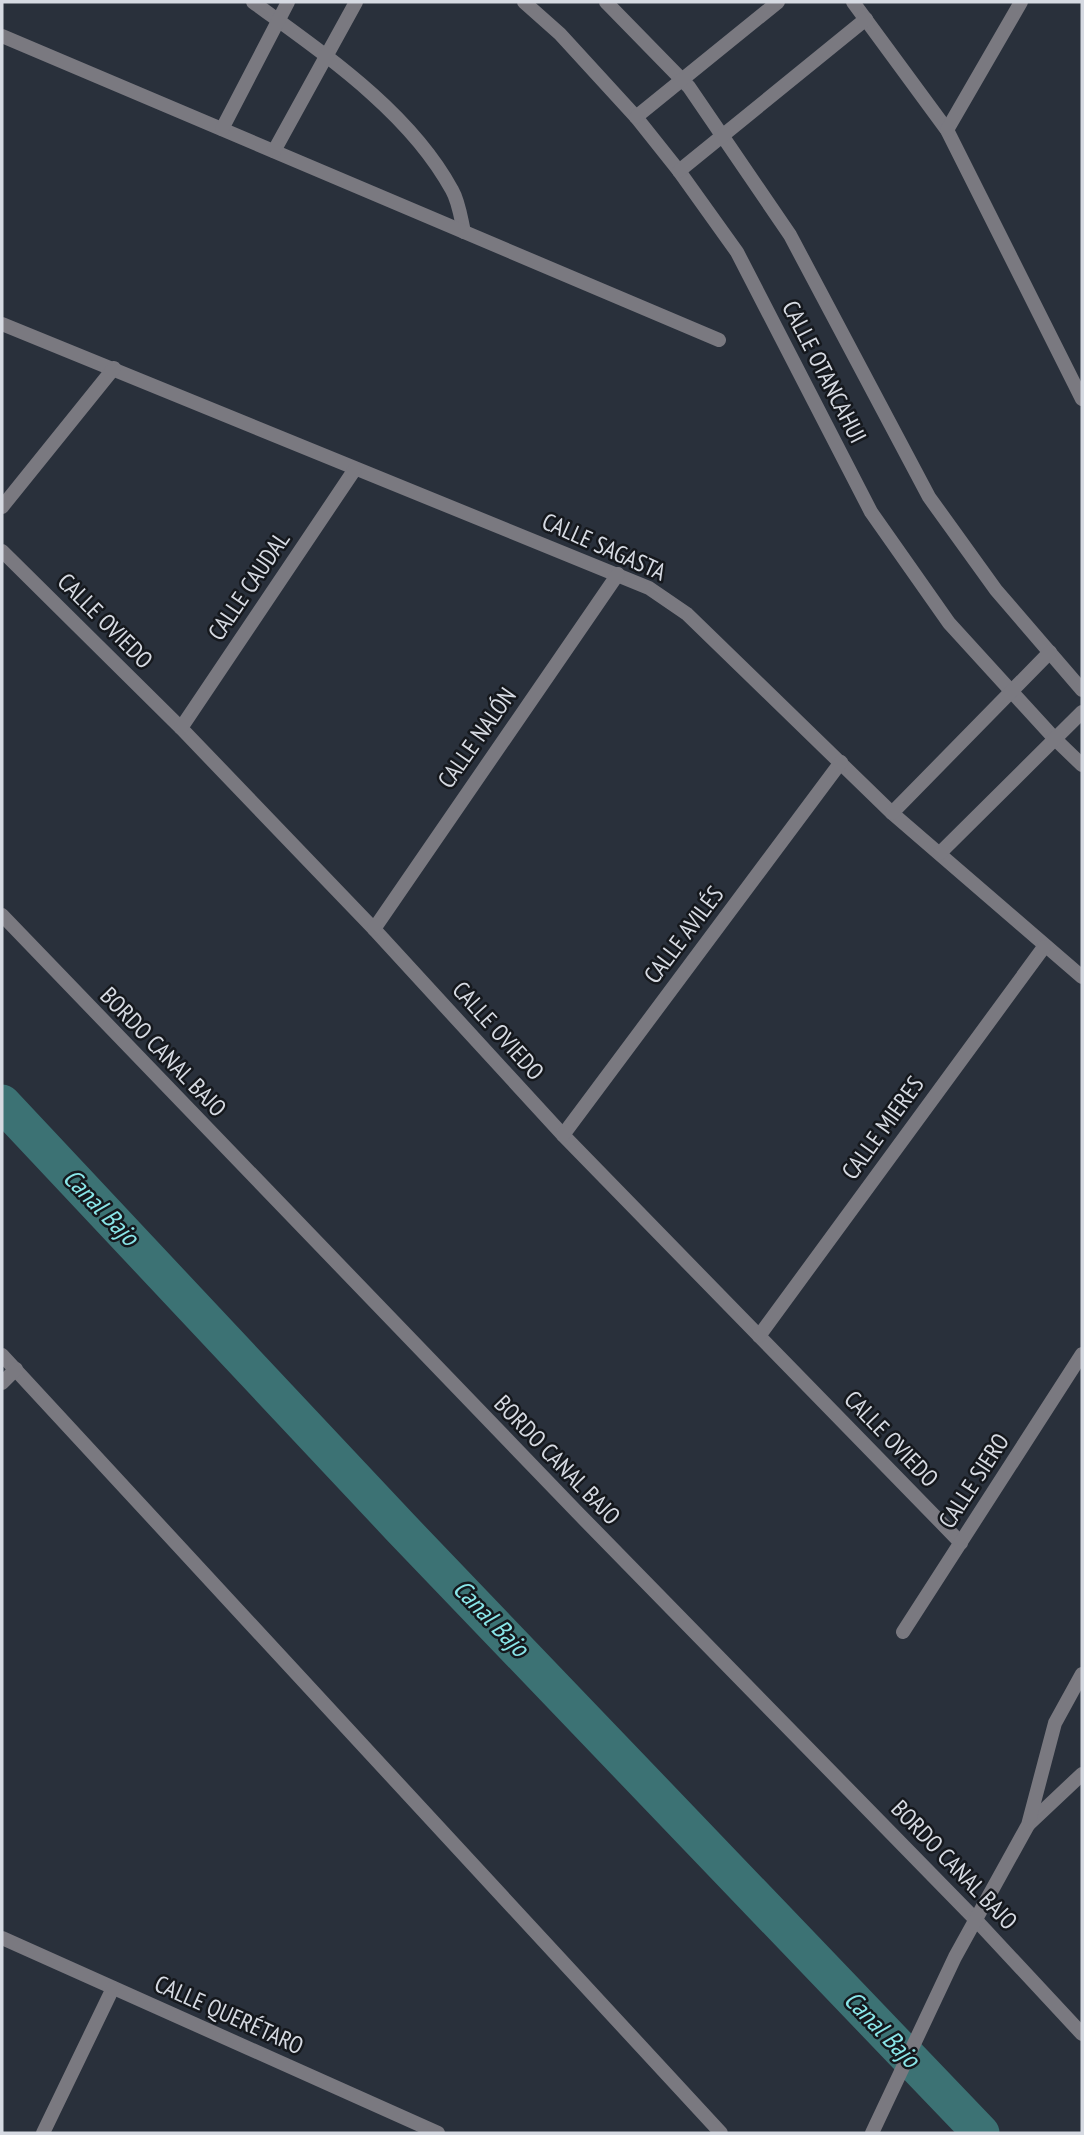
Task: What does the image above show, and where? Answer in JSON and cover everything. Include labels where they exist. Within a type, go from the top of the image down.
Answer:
[{"type":"street","points":[[253,2],[349,72],[425,149],[454,192],[464,232]]},
{"type":"street","points":[[222,129],[288,2]]},
{"type":"street","points":[[274,151],[356,2]]},
{"type":"street","name":"CALLE OTANCAHUI","points":[[524,2],[560,34],[636,117],[679,171],[737,252],[871,512],[949,623],[1082,765]]},
{"type":"street","name":"CALLE OTANCAHUI","points":[[606,2],[682,80],[722,136],[790,235],[929,498],[996,590],[1082,690]]},
{"type":"street","points":[[636,117],[778,2]]},
{"type":"street","points":[[853,2],[947,130],[1082,399]]},
{"type":"street","points":[[947,130],[1021,2]]},
{"type":"street","points":[[679,171],[866,19]]},
{"type":"street","points":[[2,36],[719,340]]},
{"type":"street","name":"CALLE SAGASTA","points":[[2,324],[649,588],[687,614],[892,813],[1044,947],[1082,977]]},
{"type":"street","points":[[2,507],[114,368]]},
{"type":"street","name":"CALLE CAUDAL","points":[[181,728],[355,469]]},
{"type":"street","name":"CALLE OVIEDO","points":[[2,551],[181,728],[374,929],[563,1136],[961,1543]]},
{"type":"street","name":"CALLE NALÓN","points":[[374,929],[618,574]]},
{"type":"street","points":[[892,813],[1050,652]]},
{"type":"street","points":[[940,853],[1082,712]]},
{"type":"street","name":"CALLE AVILÉS","points":[[563,1136],[841,762]]},
{"type":"street","name":"BORDO CANAL BAJO","points":[[2,915],[538,1472],[975,1919],[1082,2034]]},
{"type":"street","name":"CALLE MIERES","points":[[759,1336],[1044,947]]},
{"type":"street","name":"CALLE SIERO","points":[[903,1632],[1082,1353]]},
{"type":"street","points":[[2,1355],[721,2133]]},
{"type":"street","points":[[2,1383],[16,1369]]},
{"type":"street","points":[[872,2133],[955,1957],[1028,1825],[1055,1723],[1082,1674]]},
{"type":"street","points":[[1028,1825],[1082,1773]]},
{"type":"street","name":"CALLE QUERÉTARO","points":[[2,1938],[438,2133]]},
{"type":"street","points":[[43,2133],[113,1988]]},
{"type":"waterway","name":"Canal Bajo","points":[[2,1103],[401,1528],[981,2133]]}]
